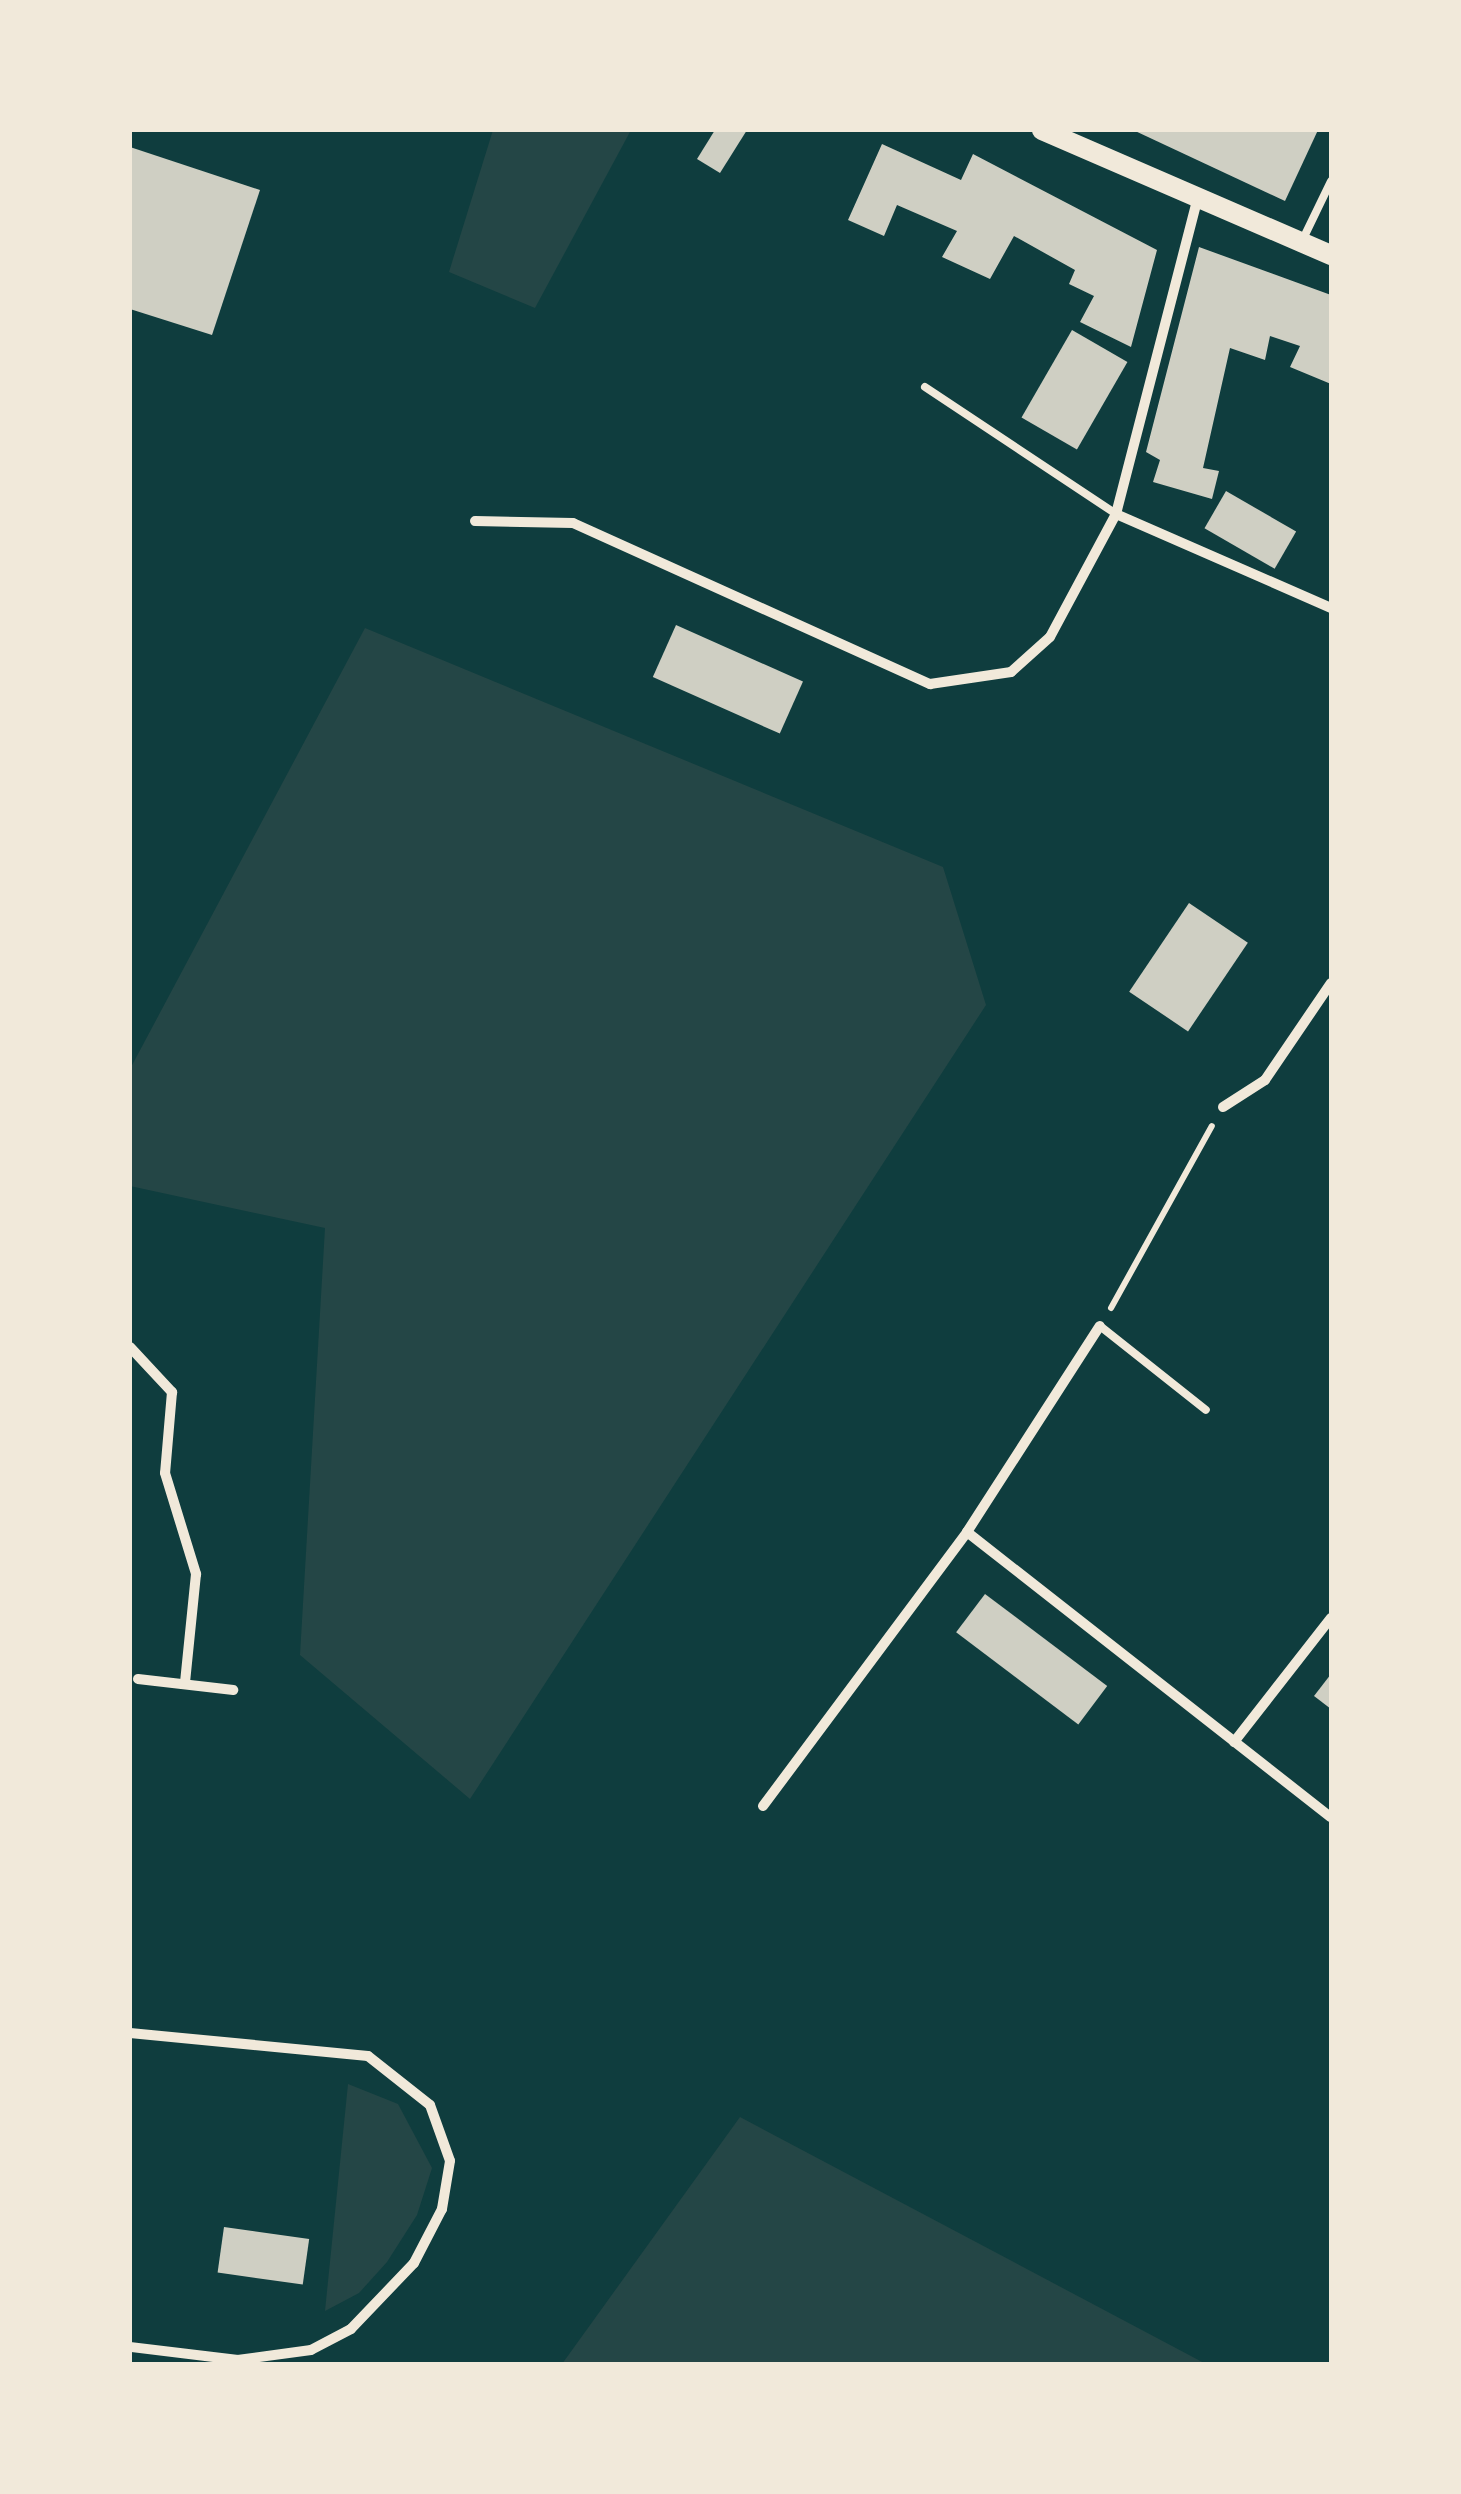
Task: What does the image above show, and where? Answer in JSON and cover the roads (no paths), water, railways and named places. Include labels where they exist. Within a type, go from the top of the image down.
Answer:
[{"type":"main road","points":[[1042,130],[1331,255]]},
{"type":"street","points":[[475,521],[573,524],[930,684],[970,684],[1024,660],[1050,636],[1116,514],[1197,200]]},
{"type":"street","points":[[1116,514],[1331,608]]},
{"type":"street","points":[[1223,1106],[1265,1080],[1331,983]]},
{"type":"street","points":[[764,1806],[967,1532],[1100,1326]]},
{"type":"street","points":[[130,1347],[172,1392],[164,1472],[196,1574],[185,1682]]},
{"type":"street","points":[[967,1532],[1331,1816]]},
{"type":"street","points":[[1234,1742],[1331,1618]]},
{"type":"street","points":[[138,1679],[233,1690]]},
{"type":"street","points":[[130,2034],[368,2056],[430,2105],[450,2160],[442,2209],[414,2263],[352,2329],[311,2350],[238,2360],[130,2348]]},
{"type":"lane","points":[[1302,243],[1331,181]]},
{"type":"lane","points":[[924,386],[1116,514]]},
{"type":"lane","points":[[1100,1326],[1206,1410]]}]
